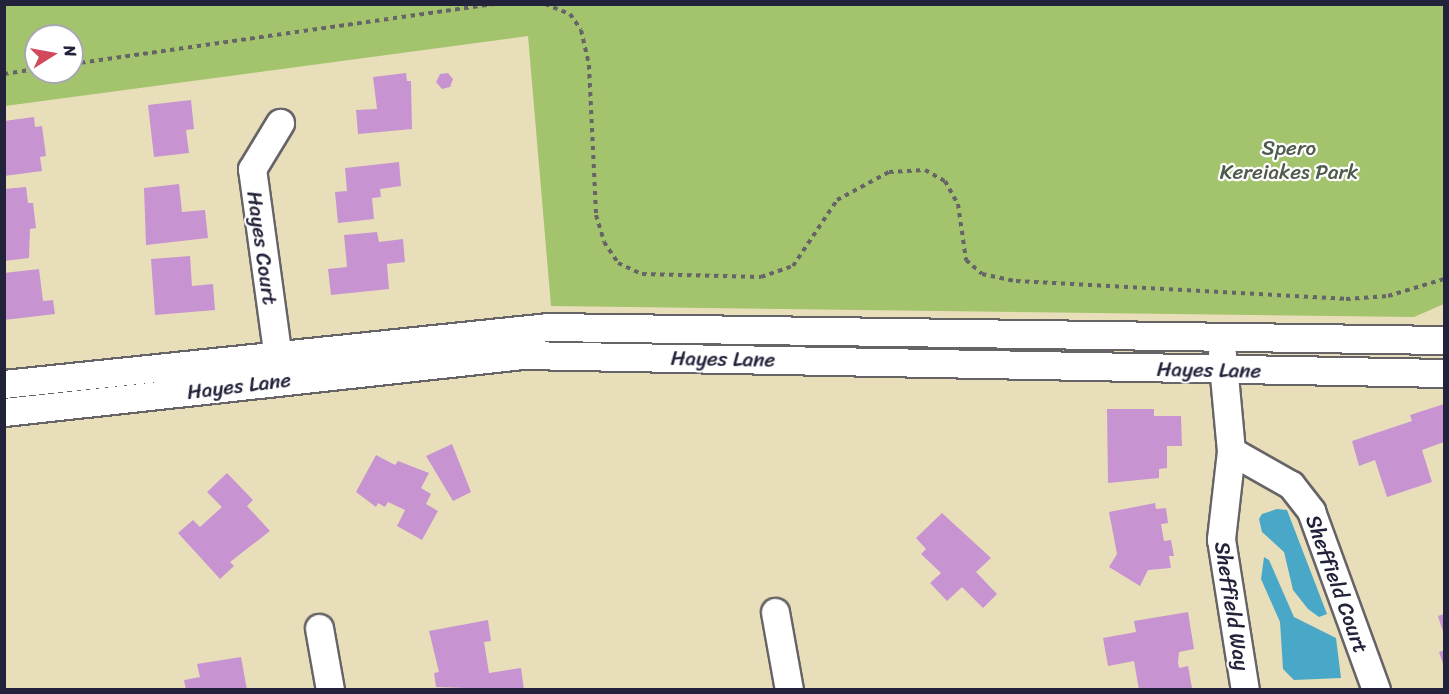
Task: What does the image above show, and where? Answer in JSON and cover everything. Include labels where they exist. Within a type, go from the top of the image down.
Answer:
[{"type":"street","name":"Hayes Court","points":[[279,368],[252,169],[280,123]]},
{"type":"street","name":"Hayes Lane","points":[[4,412],[548,327],[1444,340]]},
{"type":"street","points":[[1221,338],[1231,451]]},
{"type":"street","name":"Hayes Lane","points":[[4,384],[523,355],[1223,371],[1444,373]]},
{"type":"street","name":"Sheffield Way","points":[[1231,451],[1221,539],[1245,690]]},
{"type":"street","name":"Sheffield Court","points":[[1231,451],[1282,480],[1305,501],[1376,690]]},
{"type":"street","points":[[775,612],[789,690]]},
{"type":"street","points":[[318,628],[330,690]]},
{"type":"path","points":[[84,62],[494,4]]},
{"type":"path","points":[[545,4],[570,14],[581,30],[589,65],[596,215],[604,242],[618,263],[642,274],[760,277],[793,266],[837,200],[889,172],[925,170],[945,181],[958,204],[966,260],[982,274],[1016,282],[1346,299],[1388,296],[1444,279]]},
{"type":"path","points":[[4,74],[24,71]]},
{"type":"green space","name":"Spero Kereiakes Park","points":[[4,5],[1444,5],[1444,304],[1414,317],[551,306],[528,36],[5,106]]},
{"type":"water","points":[[1277,509],[1287,510],[1327,614],[1319,617],[1308,609],[1293,590],[1284,552],[1262,532],[1259,519],[1262,514]]},
{"type":"water","points":[[1264,557],[1269,560],[1294,617],[1336,638],[1341,678],[1294,680],[1283,669],[1280,622],[1261,579]]},
{"type":"building","points":[[406,73],[407,81],[411,81],[412,129],[358,134],[356,110],[377,109],[373,77]]},
{"type":"building","points":[[448,73],[453,79],[450,87],[442,89],[436,82],[440,74]]},
{"type":"building","points":[[191,100],[194,129],[186,130],[189,153],[154,157],[148,105]]},
{"type":"building","points":[[34,117],[35,127],[42,126],[46,156],[40,157],[42,171],[4,176],[4,121]]},
{"type":"building","points":[[399,162],[401,186],[380,189],[381,197],[372,198],[374,219],[338,223],[335,192],[347,191],[345,168]]},
{"type":"building","points":[[179,184],[182,212],[205,210],[208,238],[146,245],[144,188]]},
{"type":"building","points":[[26,187],[28,203],[33,203],[36,228],[30,229],[29,258],[4,261],[4,189]]},
{"type":"building","points":[[377,232],[379,242],[403,239],[405,262],[387,264],[389,289],[331,295],[328,269],[347,267],[344,235]]},
{"type":"building","points":[[190,256],[192,286],[213,284],[215,310],[155,315],[151,259]]},
{"type":"building","points":[[39,269],[43,301],[53,300],[55,314],[4,320],[4,273]]},
{"type":"building","points":[[1444,404],[1444,442],[1422,450],[1432,482],[1387,497],[1375,460],[1359,466],[1352,441],[1412,421],[1410,415]]},
{"type":"building","points":[[1107,409],[1154,409],[1154,416],[1181,416],[1182,446],[1167,446],[1167,468],[1159,469],[1159,478],[1108,483]]},
{"type":"building","points":[[452,444],[471,492],[453,501],[426,456]]},
{"type":"building","points":[[376,455],[395,465],[398,461],[429,473],[421,488],[431,494],[426,504],[438,511],[422,540],[397,526],[405,510],[388,502],[385,507],[378,503],[376,507],[356,492]]},
{"type":"building","points":[[227,473],[253,500],[247,506],[270,531],[230,562],[234,566],[220,579],[178,533],[193,520],[200,527],[222,507],[207,492]]},
{"type":"building","points":[[1155,503],[1156,509],[1166,508],[1168,523],[1161,524],[1164,541],[1171,540],[1174,556],[1169,556],[1171,568],[1148,570],[1140,586],[1109,567],[1117,554],[1109,512]]},
{"type":"building","points":[[942,513],[991,558],[976,572],[997,594],[983,608],[962,587],[947,601],[930,583],[941,573],[921,554],[926,549],[916,538]]},
{"type":"building","points":[[1188,612],[1194,649],[1179,652],[1178,663],[1179,668],[1188,666],[1192,688],[1139,690],[1134,661],[1108,666],[1103,638],[1136,632],[1134,621]]},
{"type":"building","points":[[1444,614],[1444,635],[1438,616]]},
{"type":"building","points":[[488,620],[491,641],[484,642],[489,673],[521,668],[524,690],[436,687],[434,673],[439,672],[429,631]]},
{"type":"building","points":[[1444,650],[1444,667],[1439,652]]},
{"type":"building","points":[[241,657],[247,690],[186,690],[184,680],[200,677],[197,664]]}]
